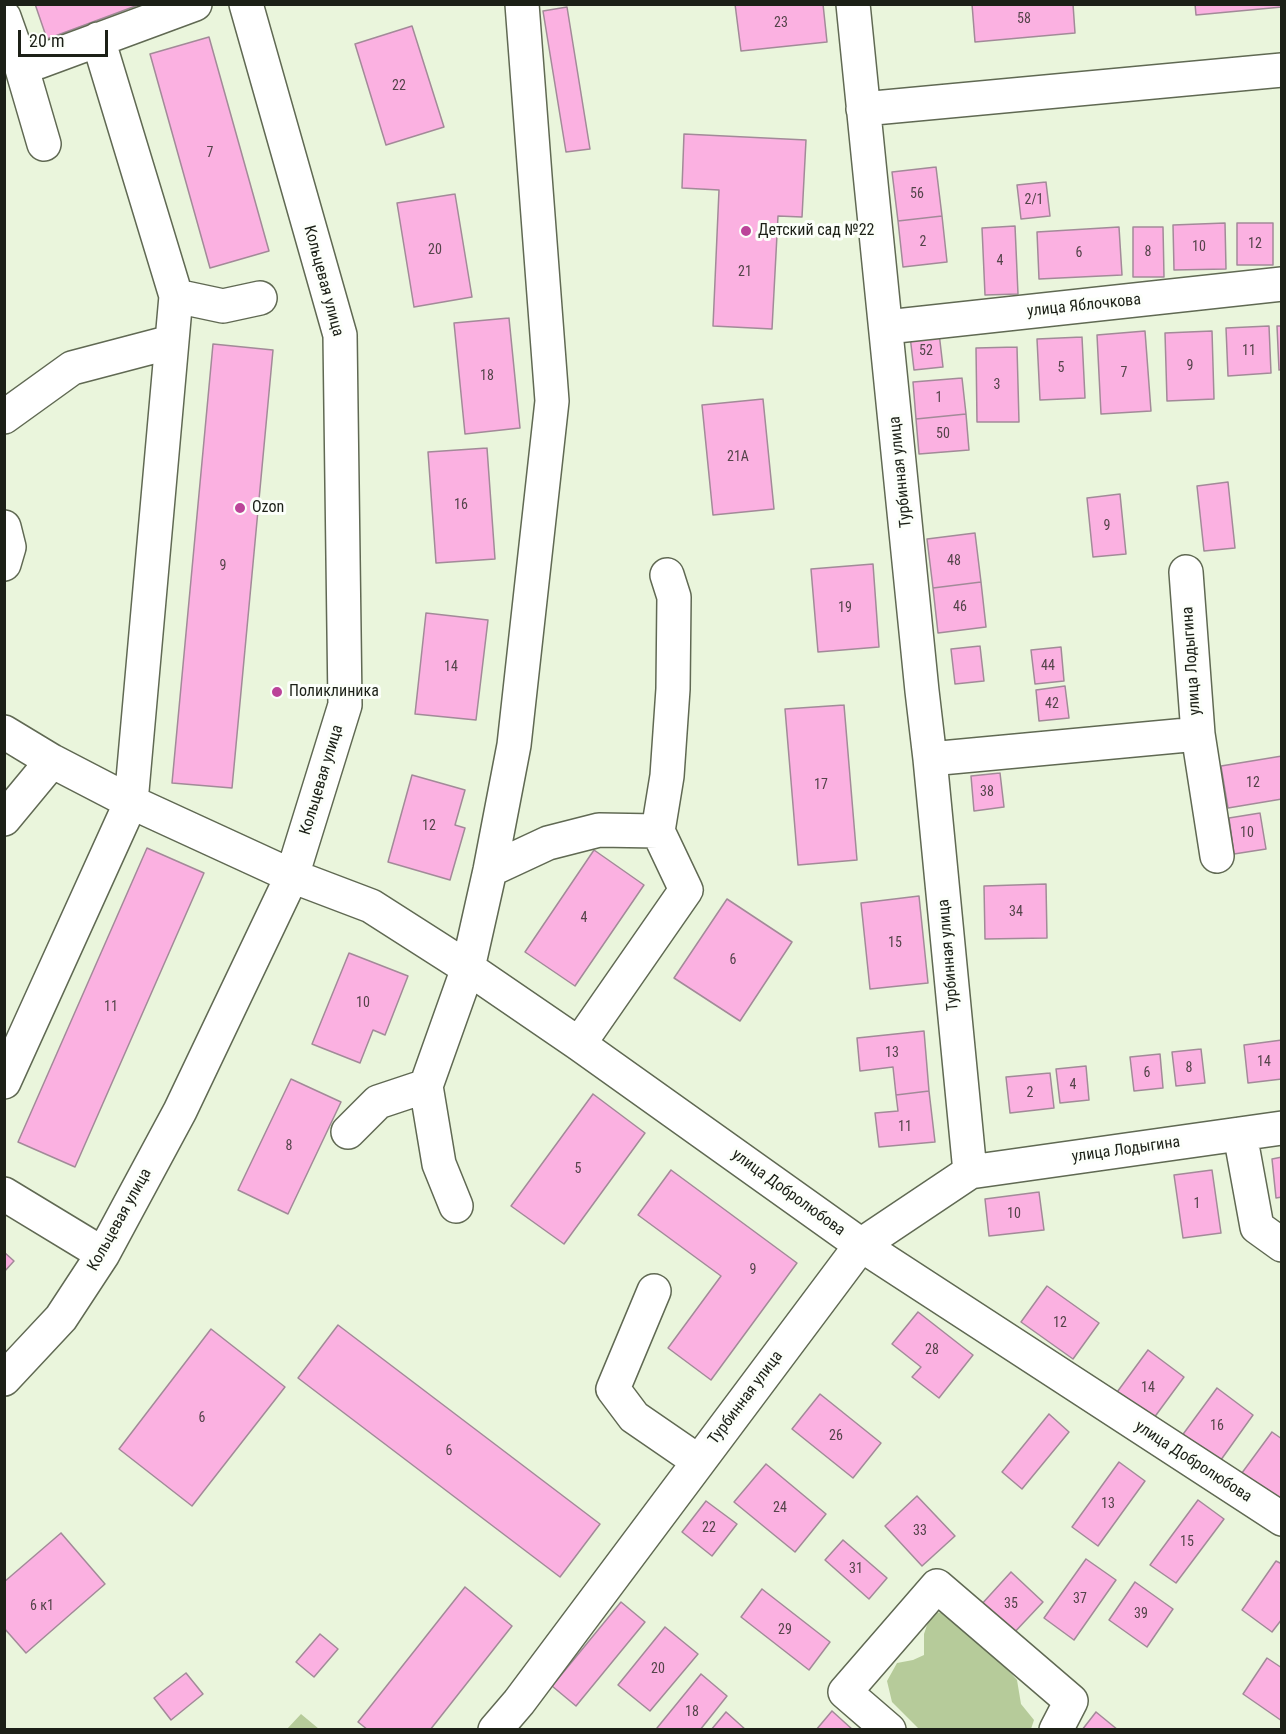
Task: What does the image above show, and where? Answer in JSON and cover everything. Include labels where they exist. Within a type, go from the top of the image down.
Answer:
[{"type":"street","points":[[20,62],[38,62],[195,4]]},
{"type":"street","name":"Кольцевая улица","points":[[4,1379],[61,1318],[103,1254],[180,1111],[292,876],[345,705],[340,335],[246,4]]},
{"type":"street","points":[[456,1206],[439,1164],[426,1086],[468,968],[514,745],[552,401],[522,4]]},
{"type":"street","name":"Турбинная улица","points":[[495,1730],[519,1702],[861,1245],[969,1172],[930,759],[853,4]]},
{"type":"street","points":[[4,17],[44,144]]},
{"type":"street","points":[[4,1082],[130,802],[176,297],[98,39]]},
{"type":"street","points":[[863,109],[1281,70]]},
{"type":"street","name":"улица Яблочкова","points":[[887,327],[1281,285]]},
{"type":"street","points":[[176,297],[223,306],[260,298]]},
{"type":"street","points":[[4,417],[72,368],[171,342]]},
{"type":"street","points":[[4,527],[9,547],[4,564]]},
{"type":"street","name":"улица Лодыгина","points":[[1186,572],[1198,734],[1217,856]]},
{"type":"street","points":[[579,1044],[686,890],[658,831],[667,776],[673,689],[674,597],[667,575]]},
{"type":"street","name":"улица Добролюбова","points":[[4,732],[52,761],[130,802],[292,876],[371,906],[468,968],[579,1044],[861,1245],[1281,1519]]},
{"type":"street","points":[[930,759],[1198,734]]},
{"type":"street","points":[[4,819],[52,761]]},
{"type":"street","points":[[490,870],[548,843],[599,830],[658,831]]},
{"type":"street","points":[[348,1132],[378,1102],[426,1086]]},
{"type":"street","name":"улица Лодыгина","points":[[969,1172],[1281,1128]]},
{"type":"street","points":[[1240,1134],[1257,1227],[1281,1245]]},
{"type":"street","points":[[4,1194],[103,1254]]},
{"type":"street","points":[[654,1291],[613,1389],[634,1417],[698,1461]]},
{"type":"street","points":[[889,1730],[844,1692],[937,1586],[1071,1701],[1056,1730]]},
{"type":"green space","points":[[946,1612],[982,1641],[1017,1680],[1021,1704],[1034,1720],[1031,1729],[919,1729],[892,1702],[887,1681],[897,1663],[924,1655],[924,1634],[931,1613]]},
{"type":"green space","points":[[301,1714],[319,1729],[287,1729]]},
{"type":"building","points":[[35,4],[141,4],[47,39]]},
{"type":"building","points":[[735,4],[823,4],[827,42],[741,51]]},
{"type":"building","points":[[972,4],[1073,4],[1075,33],[975,42]]},
{"type":"building","points":[[1195,4],[1282,4],[1282,7],[1196,15]]},
{"type":"building","points":[[567,7],[590,149],[566,152],[543,11]]},
{"type":"building","points":[[412,26],[444,127],[386,145],[355,44]]},
{"type":"building","points":[[209,37],[269,251],[210,268],[150,54]]},
{"type":"building","points":[[684,134],[806,140],[802,217],[778,216],[772,329],[713,326],[719,190],[682,188]]},
{"type":"building","points":[[936,167],[942,216],[898,221],[892,172]]},
{"type":"building","points":[[1046,182],[1050,216],[1021,219],[1017,185]]},
{"type":"building","points":[[455,194],[472,297],[414,307],[397,203]]},
{"type":"building","points":[[942,216],[947,262],[903,267],[898,221]]},
{"type":"building","points":[[1225,223],[1226,269],[1174,270],[1173,225]]},
{"type":"building","points":[[1237,223],[1273,223],[1273,265],[1237,265]]},
{"type":"building","points":[[1015,226],[1018,294],[985,295],[982,228]]},
{"type":"building","points":[[1119,227],[1122,275],[1039,279],[1037,232]]},
{"type":"building","points":[[1133,227],[1163,227],[1164,277],[1133,277]]},
{"type":"building","points":[[509,318],[520,428],[465,434],[454,323]]},
{"type":"building","points":[[1269,326],[1271,373],[1228,376],[1226,328]]},
{"type":"building","points":[[1277,326],[1282,326],[1282,369],[1279,370]]},
{"type":"building","points":[[1145,331],[1151,411],[1101,414],[1097,335]]},
{"type":"building","points":[[1212,331],[1214,399],[1167,401],[1165,333]]},
{"type":"building","points":[[939,333],[943,367],[914,370],[910,336]]},
{"type":"building","points":[[1082,337],[1085,398],[1040,400],[1037,339]]},
{"type":"building","points":[[213,344],[273,350],[232,788],[172,783]]},
{"type":"building","points":[[1017,347],[1019,422],[977,422],[976,348]]},
{"type":"building","points":[[962,378],[966,414],[916,419],[913,382]]},
{"type":"building","points":[[763,399],[774,509],[713,515],[702,405]]},
{"type":"building","points":[[966,414],[969,450],[919,454],[916,419]]},
{"type":"building","points":[[487,448],[495,559],[436,563],[428,452]]},
{"type":"building","points":[[1228,482],[1235,548],[1204,551],[1197,486]]},
{"type":"building","points":[[1120,494],[1126,554],[1093,557],[1087,498]]},
{"type":"building","points":[[975,533],[981,582],[933,588],[927,539]]},
{"type":"building","points":[[873,564],[879,647],[818,652],[811,569]]},
{"type":"building","points":[[981,582],[986,627],[938,633],[933,588]]},
{"type":"building","points":[[426,613],[488,620],[476,720],[415,714]]},
{"type":"building","points":[[980,646],[984,681],[955,684],[951,649]]},
{"type":"building","points":[[1061,647],[1064,681],[1035,684],[1031,650]]},
{"type":"building","points":[[1065,686],[1069,718],[1039,721],[1036,690]]},
{"type":"building","points":[[844,705],[857,860],[798,865],[785,709]]},
{"type":"building","points":[[1282,756],[1282,799],[1228,808],[1221,766]]},
{"type":"building","points":[[1000,773],[1004,807],[974,811],[971,776]]},
{"type":"building","points":[[412,775],[465,790],[455,825],[465,828],[450,880],[388,862]]},
{"type":"building","points":[[1260,813],[1266,849],[1234,854],[1229,818]]},
{"type":"building","points":[[147,848],[204,873],[75,1167],[18,1142]]},
{"type":"building","points":[[594,850],[644,885],[575,986],[525,952]]},
{"type":"building","points":[[1046,884],[1047,938],[985,939],[984,886]]},
{"type":"building","points":[[919,896],[928,983],[870,989],[861,903]]},
{"type":"building","points":[[727,899],[792,942],[740,1021],[674,978]]},
{"type":"building","points":[[349,953],[408,976],[385,1035],[373,1030],[360,1063],[312,1044]]},
{"type":"building","points":[[924,1031],[929,1091],[896,1095],[893,1067],[860,1071],[857,1038]]},
{"type":"building","points":[[1282,1040],[1282,1079],[1248,1083],[1244,1045]]},
{"type":"building","points":[[1201,1049],[1205,1083],[1176,1086],[1172,1052]]},
{"type":"building","points":[[1160,1054],[1163,1088],[1134,1091],[1130,1057]]},
{"type":"building","points":[[1086,1066],[1089,1100],[1060,1103],[1056,1069]]},
{"type":"building","points":[[1050,1073],[1054,1108],[1010,1113],[1006,1077]]},
{"type":"building","points":[[291,1079],[341,1102],[288,1214],[238,1190]]},
{"type":"building","points":[[929,1091],[935,1142],[879,1147],[875,1113],[898,1111],[896,1095]]},
{"type":"building","points":[[593,1094],[645,1133],[564,1244],[511,1206]]},
{"type":"building","points":[[1282,1157],[1282,1197],[1276,1198],[1272,1159]]},
{"type":"building","points":[[671,1170],[797,1263],[711,1380],[668,1348],[721,1276],[638,1215]]},
{"type":"building","points":[[1212,1170],[1221,1233],[1183,1238],[1174,1175]]},
{"type":"building","points":[[1039,1192],[1044,1230],[989,1236],[985,1199]]},
{"type":"building","points":[[4,1252],[14,1261],[4,1272]]},
{"type":"building","points":[[1047,1286],[1099,1323],[1073,1359],[1021,1322]]},
{"type":"building","points":[[918,1312],[973,1355],[939,1398],[912,1377],[921,1367],[892,1344]]},
{"type":"building","points":[[338,1325],[600,1524],[560,1577],[298,1378]]},
{"type":"building","points":[[211,1329],[285,1387],[192,1506],[119,1449]]},
{"type":"building","points":[[1148,1350],[1184,1377],[1148,1426],[1112,1399]]},
{"type":"building","points":[[1217,1388],[1253,1415],[1218,1464],[1181,1437]]},
{"type":"building","points":[[820,1394],[881,1443],[853,1478],[792,1429]]},
{"type":"building","points":[[1049,1414],[1069,1432],[1022,1489],[1002,1472]]},
{"type":"building","points":[[1272,1432],[1282,1439],[1282,1495],[1272,1508],[1236,1481]]},
{"type":"building","points":[[1119,1462],[1145,1481],[1098,1546],[1072,1527]]},
{"type":"building","points":[[766,1464],[826,1514],[795,1552],[734,1502]]},
{"type":"building","points":[[917,1496],[955,1536],[922,1566],[885,1526]]},
{"type":"building","points":[[1198,1500],[1224,1519],[1176,1583],[1150,1565]]},
{"type":"building","points":[[706,1501],[737,1524],[712,1556],[682,1532]]},
{"type":"building","points":[[61,1533],[105,1584],[26,1653],[4,1628],[4,1582]]},
{"type":"building","points":[[843,1540],[887,1578],[869,1599],[825,1560]]},
{"type":"building","points":[[1086,1559],[1116,1580],[1074,1640],[1044,1618]]},
{"type":"building","points":[[1276,1561],[1282,1564],[1282,1619],[1272,1632],[1242,1610]]},
{"type":"building","points":[[1011,1572],[1043,1602],[1011,1636],[980,1606]]},
{"type":"building","points":[[1135,1582],[1173,1609],[1147,1647],[1109,1620]]},
{"type":"building","points":[[465,1587],[512,1626],[430,1730],[368,1730],[358,1722]]},
{"type":"building","points":[[762,1589],[830,1642],[809,1670],[741,1617]]},
{"type":"building","points":[[621,1602],[645,1622],[576,1706],[552,1686]]},
{"type":"building","points":[[665,1627],[698,1654],[650,1711],[618,1685]]},
{"type":"building","points":[[320,1634],[338,1649],[314,1677],[296,1662]]},
{"type":"building","points":[[1267,1658],[1282,1668],[1282,1721],[1243,1694]]},
{"type":"building","points":[[186,1673],[203,1694],[171,1720],[154,1698]]},
{"type":"building","points":[[701,1674],[727,1696],[700,1730],[658,1730],[657,1728]]},
{"type":"building","points":[[832,1711],[853,1730],[816,1730]]},
{"type":"building","points":[[726,1712],[746,1730],[711,1730]]},
{"type":"building","points":[[1096,1712],[1118,1730],[1082,1730]]},
{"type":"place","name":"Детский сад №22","points":[[746,231]]},
{"type":"place","name":"Ozon","points":[[240,508]]},
{"type":"place","name":"Поликлиника","points":[[277,692]]}]
